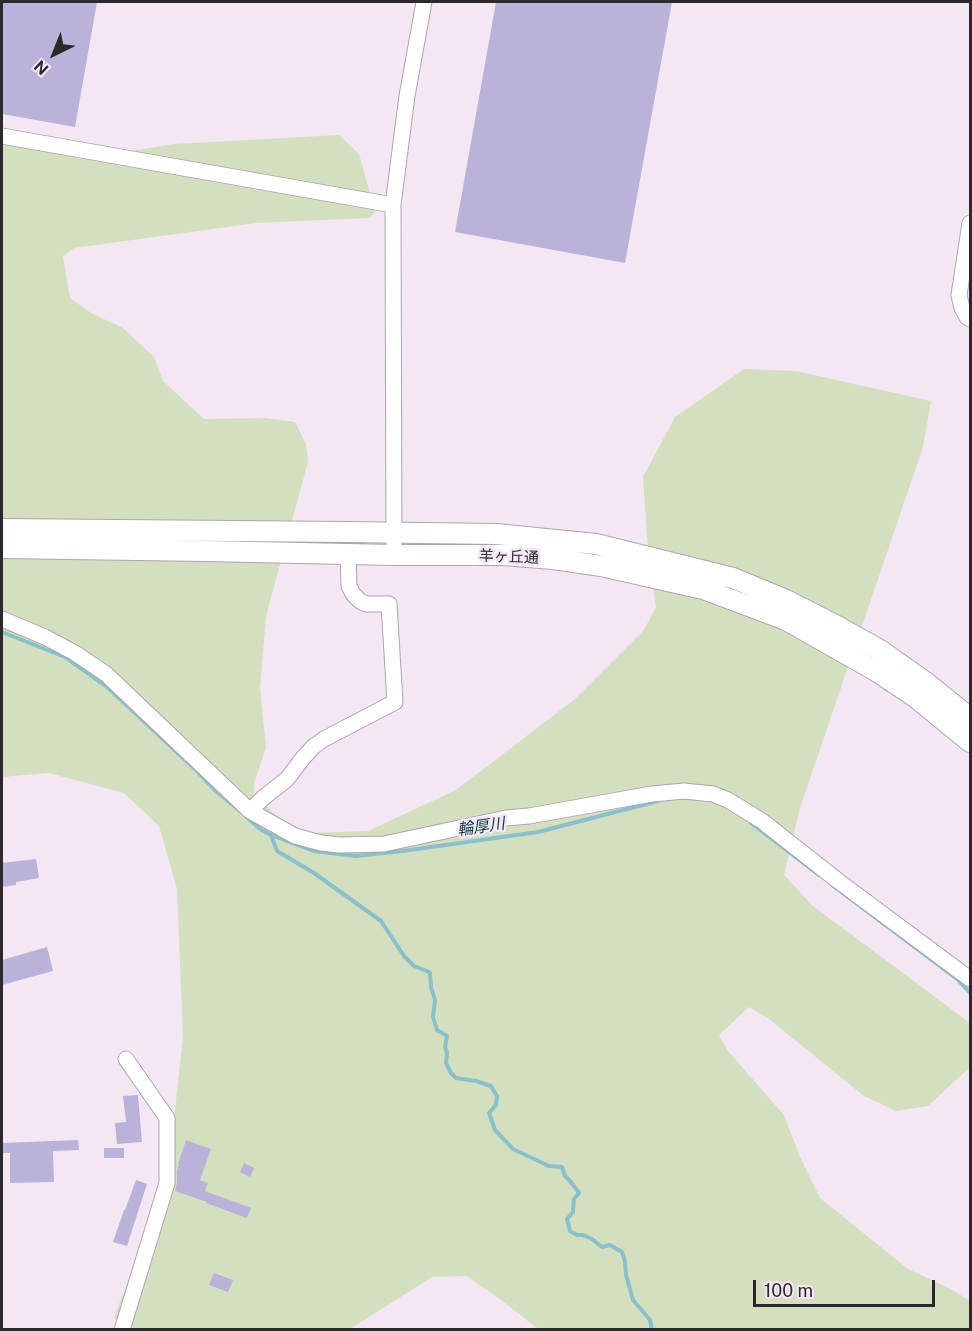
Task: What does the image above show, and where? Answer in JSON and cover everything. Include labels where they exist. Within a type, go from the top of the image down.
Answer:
[{"type":"main road","name":"羊ヶ丘通","points":[[2,529],[496,534],[596,544],[733,578],[786,600],[880,650],[928,684],[970,718]]},
{"type":"main road","name":"羊ヶ丘通","points":[[2,548],[503,555],[600,566],[703,589],[786,620],[915,696],[970,742]]},
{"type":"street","points":[[394,555],[393,205],[407,96],[424,2]]},
{"type":"street","points":[[2,136],[393,205]]},
{"type":"street","points":[[970,223],[959,295],[962,308],[970,319]]},
{"type":"street","points":[[250,811],[287,779],[312,747],[395,702],[389,604],[366,604],[360,602],[353,594],[349,586],[348,554]]},
{"type":"street","points":[[2,620],[45,637],[75,653],[106,674],[250,811],[295,836],[339,845],[384,844],[506,818],[652,794],[684,791],[713,794],[728,800],[762,821],[970,979]]},
{"type":"street","points":[[122,1329],[167,1183],[167,1118],[126,1059]]},
{"type":"green space","points":[[339,135],[359,154],[375,211],[370,218],[256,223],[74,248],[63,256],[70,298],[91,313],[123,328],[154,357],[163,381],[204,419],[265,418],[295,422],[306,444],[308,462],[266,616],[260,688],[266,748],[254,783],[254,795],[289,827],[312,833],[368,831],[456,790],[575,699],[643,631],[656,608],[648,551],[643,477],[675,417],[744,369],[796,371],[931,401],[923,447],[800,808],[784,875],[813,906],[970,1023],[970,1067],[928,1106],[896,1111],[864,1096],[769,1019],[749,1007],[719,1035],[728,1051],[784,1115],[800,1157],[820,1198],[908,1269],[949,1288],[970,1301],[970,1329],[538,1329],[467,1276],[432,1277],[350,1329],[119,1329],[114,1317],[155,1213],[171,1146],[183,1037],[177,889],[159,826],[124,793],[49,773],[2,777],[2,140],[28,139],[79,159],[175,144]]},
{"type":"building","points":[[2,2],[97,2],[75,127],[2,114]]},
{"type":"building","points":[[496,2],[672,2],[625,263],[455,232]]},
{"type":"building","points":[[36,859],[39,878],[2,887],[2,863]]},
{"type":"building","points":[[47,947],[53,971],[2,985],[2,960]]},
{"type":"building","points":[[138,1095],[142,1142],[117,1144],[115,1123],[126,1122],[123,1096]]},
{"type":"building","points":[[78,1140],[79,1150],[53,1151],[54,1182],[10,1183],[10,1153],[2,1153],[2,1143]]},
{"type":"building","points":[[186,1140],[211,1149],[200,1180],[208,1183],[205,1191],[251,1208],[247,1218],[175,1191],[178,1164]]},
{"type":"building","points":[[104,1148],[124,1148],[124,1158],[104,1158]]},
{"type":"building","points":[[244,1163],[254,1168],[250,1177],[240,1172]]},
{"type":"building","points":[[136,1180],[147,1184],[127,1246],[113,1242]]},
{"type":"building","points":[[214,1273],[233,1280],[228,1292],[209,1285]]},
{"type":"waterway","name":"輪厚川","points":[[2,632],[65,657],[106,686],[240,811]]},
{"type":"waterway","name":"輪厚川","points":[[248,818],[271,835],[314,851],[356,856],[538,832],[658,801]]},
{"type":"waterway","name":"輪厚川","points":[[751,823],[819,875]]},
{"type":"waterway","points":[[271,835],[277,851],[314,873],[381,921],[404,956],[414,966],[430,973],[435,1000],[433,1017],[437,1030],[447,1036],[446,1063],[451,1073],[456,1078],[491,1086],[497,1096],[496,1105],[489,1113],[495,1130],[513,1149],[549,1166],[562,1167],[565,1176],[579,1193],[574,1199],[573,1212],[567,1219],[570,1231],[592,1239],[602,1247],[610,1245],[622,1252],[633,1300],[650,1320],[652,1330]]},
{"type":"waterway","name":"輪厚川","points":[[832,885],[957,979],[970,993]]}]
